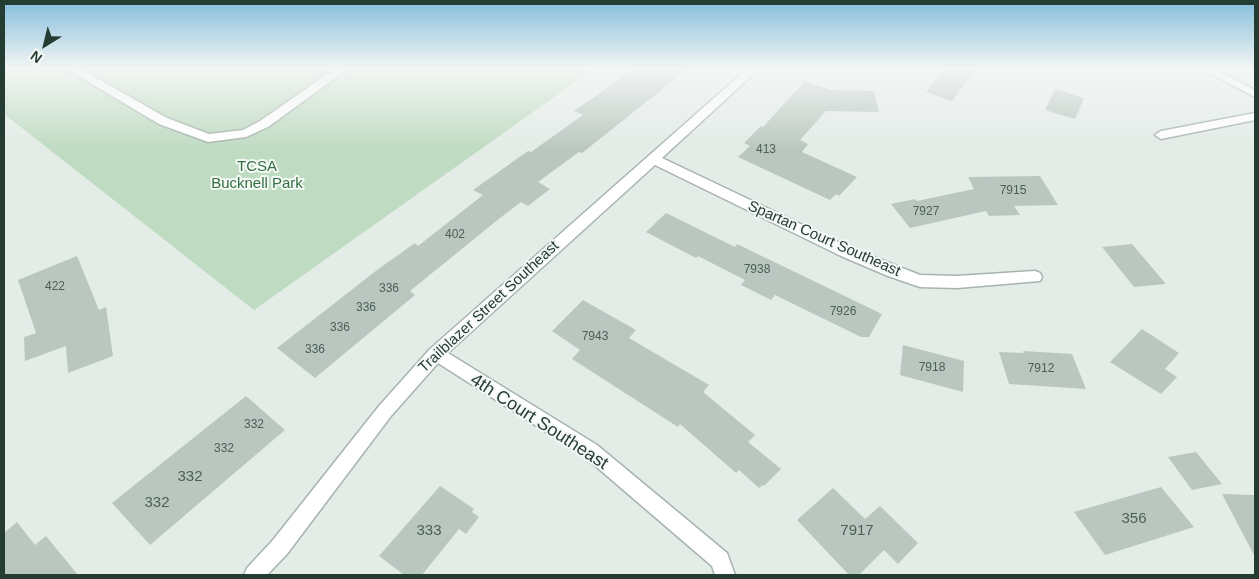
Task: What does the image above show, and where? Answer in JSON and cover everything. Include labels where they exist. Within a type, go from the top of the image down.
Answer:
[{"type":"street","points":[[117,95],[163,121],[208,138],[246,134],[264,124],[305,95]]},
{"type":"street","name":"Trailblazer Street Southeast","points":[[254,575],[280,547],[385,411],[436,354],[725,95]]},
{"type":"street","points":[[1161,135],[1255,116]]},
{"type":"street","name":"Spartan Court Southeast","points":[[653,159],[846,252],[920,281],[958,282],[1035,277]]},
{"type":"street","name":"4th Court Southeast","points":[[436,354],[591,451],[720,560],[725,575]]},
{"type":"green space","name":"TCSA Bucknell Park","points":[[4,95],[557,95],[254,310],[4,114]]},
{"type":"building","points":[[597,95],[655,95],[582,153],[579,152],[538,182],[550,189],[528,206],[521,202],[500,218],[410,291],[415,295],[315,378],[277,348],[377,270],[415,243],[418,246],[483,195],[473,190],[583,115],[574,111]]},
{"type":"building","points":[[792,95],[875,95],[879,112],[826,111],[800,140],[808,144],[802,152],[857,177],[839,196],[836,194],[830,200],[738,157],[750,146],[744,143],[761,126],[763,127]]},
{"type":"building","points":[[935,95],[957,95],[952,101]]},
{"type":"building","points":[[1052,95],[1074,95],[1084,98],[1075,119],[1045,110]]},
{"type":"building","points":[[1040,176],[1058,205],[1014,206],[1020,215],[989,216],[986,211],[910,228],[891,204],[915,199],[917,201],[974,189],[968,177]]},
{"type":"building","points":[[666,213],[735,247],[737,244],[882,314],[869,337],[861,337],[775,295],[771,300],[741,285],[745,280],[698,256],[696,258],[646,232]]},
{"type":"building","points":[[1132,244],[1166,284],[1134,287],[1102,247]]},
{"type":"building","points":[[77,256],[99,310],[106,307],[113,356],[68,373],[66,346],[25,361],[24,337],[36,333],[18,280]]},
{"type":"building","points":[[583,300],[636,330],[629,338],[709,385],[703,392],[755,435],[748,442],[781,469],[764,486],[759,488],[739,470],[736,473],[680,424],[678,427],[572,359],[580,350],[552,331]]},
{"type":"building","points":[[1142,329],[1179,353],[1165,369],[1177,377],[1161,394],[1110,362]]},
{"type":"building","points":[[903,345],[964,361],[963,392],[900,375]]},
{"type":"building","points":[[1023,351],[1072,354],[1086,389],[1009,384],[999,352],[1024,353]]},
{"type":"building","points":[[246,396],[285,430],[150,545],[112,503]]},
{"type":"building","points":[[1196,452],[1222,484],[1192,490],[1168,457]]},
{"type":"building","points":[[440,486],[474,509],[472,512],[479,517],[466,534],[459,529],[422,575],[404,575],[379,556]]},
{"type":"building","points":[[1161,487],[1194,527],[1105,555],[1074,512]]},
{"type":"building","points":[[833,488],[865,519],[880,506],[918,543],[898,564],[884,550],[859,575],[849,575],[797,520]]},
{"type":"building","points":[[1222,494],[1255,495],[1255,557]]},
{"type":"building","points":[[17,522],[35,545],[46,536],[78,575],[4,575],[4,533]]}]
